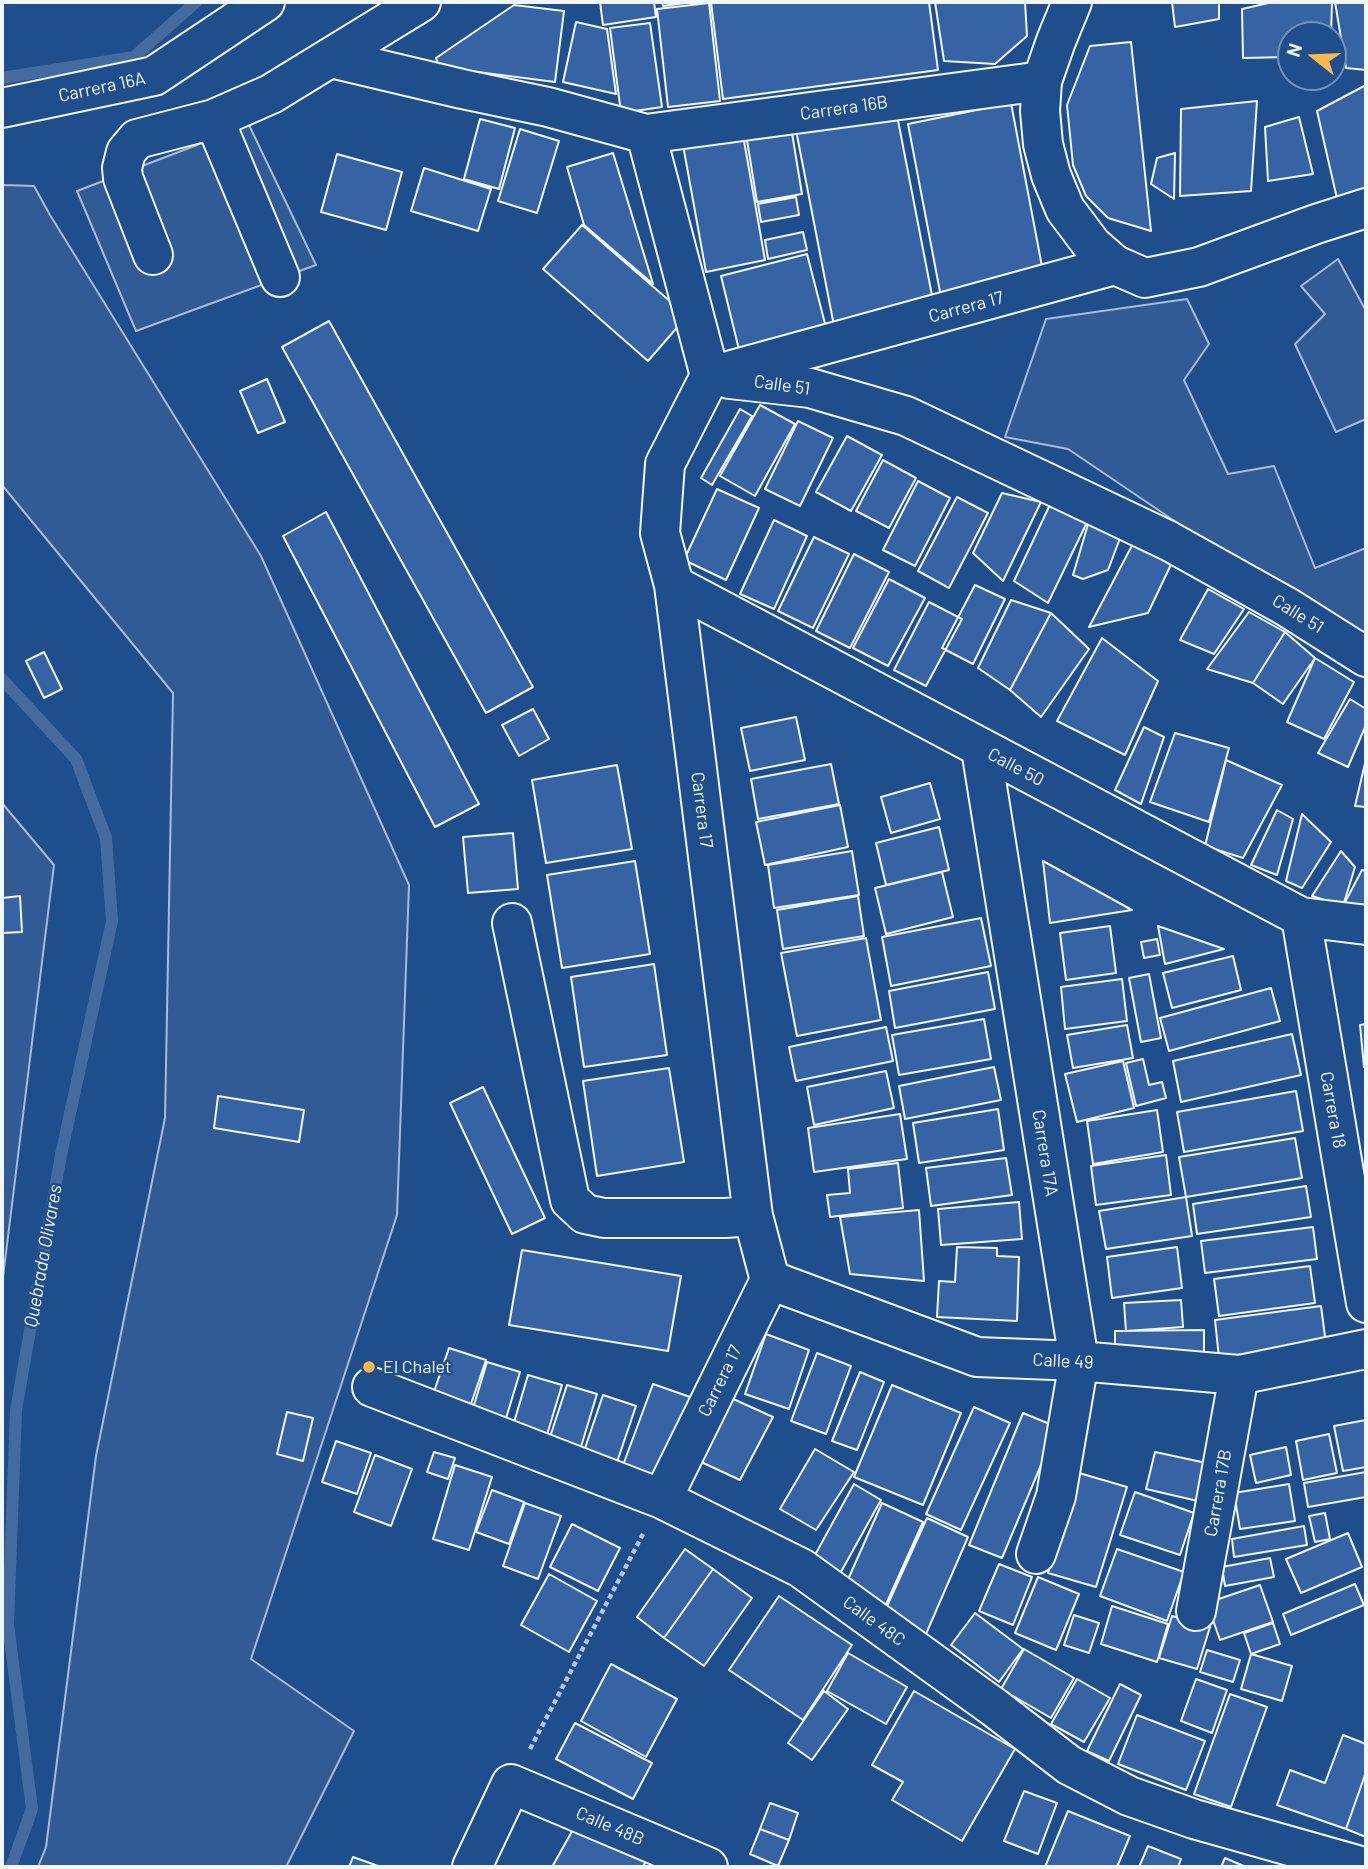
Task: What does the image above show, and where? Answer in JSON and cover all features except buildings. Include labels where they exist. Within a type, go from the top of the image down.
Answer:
[{"type":"street","name":"Carrera 16A","points":[[2,108],[154,76],[265,2]]},
{"type":"street","points":[[153,255],[123,178],[122,168],[126,152],[137,139],[214,120],[271,94],[421,2]]},
{"type":"street","points":[[1079,3],[1056,41],[1042,81],[1040,111],[1043,145],[1051,175],[1065,209],[1093,245],[1115,265],[1145,278],[1199,267],[1366,208]]},
{"type":"street","points":[[331,58],[548,107],[646,134],[710,376]]},
{"type":"street","name":"Carrera 16B","points":[[646,134],[1042,81]]},
{"type":"street","points":[[214,120],[279,277]]},
{"type":"street","name":"Carrera 17","points":[[662,1499],[770,1280],[753,1216],[674,585],[660,533],[664,464],[710,376],[1115,265]]},
{"type":"street","name":"Calle 51","points":[[710,376],[810,388],[906,416],[1169,541],[1287,607],[1366,657]]},
{"type":"street","name":"Calle 50","points":[[674,585],[1300,917],[1366,925]]},
{"type":"street","name":"Carrera 17A","points":[[981,749],[1079,1361],[1056,1496],[1036,1554]]},
{"type":"street","name":"Carrera 18","points":[[1300,917],[1366,1303]]},
{"type":"street","points":[[512,923],[570,1200],[585,1214],[604,1219],[753,1216]]},
{"type":"street","name":"Calle 49","points":[[770,1280],[977,1357],[1079,1361],[1239,1375],[1366,1349]]},
{"type":"street","name":"Carrera 17B","points":[[1196,1611],[1239,1375]]},
{"type":"street","name":"Calle 48C","points":[[372,1387],[662,1499],[801,1568],[1069,1765],[1129,1796],[1194,1819],[1342,1864]]},
{"type":"street","points":[[472,1867],[511,1784]]},
{"type":"street","name":"Calle 48B","points":[[511,1784],[708,1867]]},
{"type":"path","points":[[511,1784],[662,1499]]},
{"type":"shaded area","points":[[249,125],[316,265],[136,331],[77,191]]},
{"type":"shaded area","points":[[2,186],[34,186],[261,556],[409,885],[397,1215],[251,1659],[354,1731],[286,1867],[38,1867],[46,1847],[96,1456],[165,1118],[173,693],[2,485]]},
{"type":"shaded area","points":[[1338,259],[1366,311],[1366,419],[1336,432],[1295,344],[1325,314],[1301,286]]},
{"type":"shaded area","points":[[1187,299],[1209,344],[1184,380],[1228,474],[1274,466],[1315,568],[1366,548],[1366,645],[1222,553],[1068,449],[1005,437],[1046,319]]},
{"type":"shaded area","points":[[2,803],[54,865],[2,1285]]},
{"type":"waterway","name":"Quebrada Olivares","points":[[2,78],[134,57],[196,2]]},
{"type":"waterway","name":"Quebrada Olivares","points":[[2,679],[76,759],[106,838],[112,921],[61,1155],[16,1410],[8,1624],[32,1809],[11,1867]]},
{"type":"place","name":"El Chalet","points":[[369,1367]]}]
